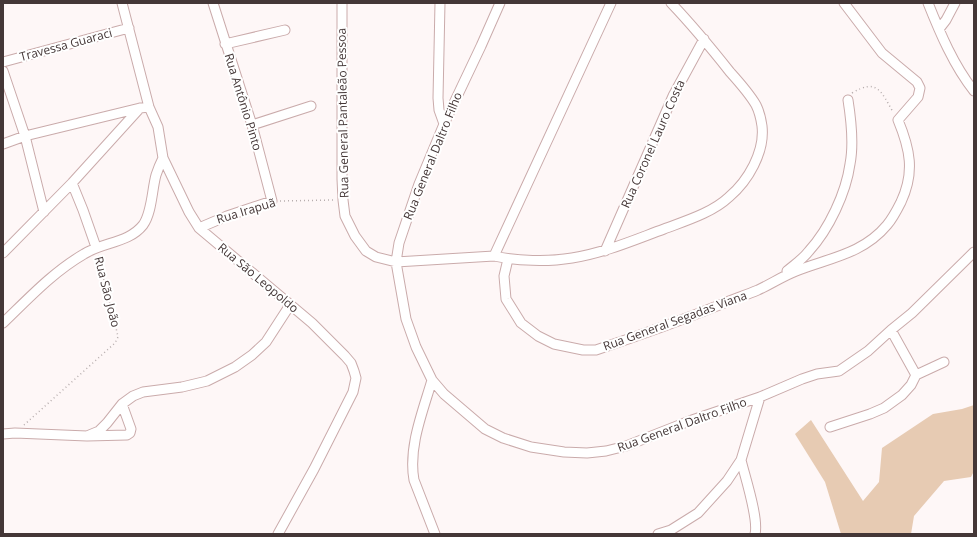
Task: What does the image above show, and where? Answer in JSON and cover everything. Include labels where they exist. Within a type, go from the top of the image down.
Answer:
[{"type":"street","name":"Rua São Leopoldo","points":[[122,3],[129,28],[145,108],[158,127],[163,158],[188,212],[199,228],[312,322],[351,363],[356,378],[353,392],[342,415],[278,534]]},
{"type":"street","name":"Rua Antônio Pinto","points":[[213,3],[252,125],[272,201]]},
{"type":"street","name":"Rua General Pantaleão Pessoa","points":[[342,3],[342,179],[345,216],[355,236],[366,251],[376,257],[396,262],[494,256],[508,259],[571,258],[605,252],[709,210],[728,198],[740,187],[759,152],[762,135],[761,124],[756,106],[746,90],[704,39],[671,3]]},
{"type":"street","points":[[440,3],[438,98],[439,110],[444,124]]},
{"type":"street","name":"Rua General Daltro Filho","points":[[500,3],[444,124],[419,184],[399,243],[396,262],[406,319],[416,347],[432,380],[444,394],[485,429],[503,438],[531,447],[572,452],[606,451],[626,446],[692,420],[760,397],[810,376],[839,371],[868,351],[912,313],[974,252]]},
{"type":"street","points":[[494,256],[611,3]]},
{"type":"street","points":[[844,3],[882,53],[917,82],[920,88],[918,97],[898,120]]},
{"type":"street","points":[[928,3],[952,55],[974,91]]},
{"type":"street","points":[[939,29],[955,3]]},
{"type":"street","name":"Travessa Guaraci","points":[[3,62],[129,28]]},
{"type":"street","points":[[225,44],[285,30]]},
{"type":"street","name":"Rua Coronel Lauro Costa","points":[[605,252],[673,96],[704,39]]},
{"type":"street","points":[[3,71],[25,136],[44,212]]},
{"type":"street","name":"Rua General Segadas Viana","points":[[780,278],[809,251],[819,239],[838,204],[851,163],[851,132],[848,100]]},
{"type":"street","points":[[252,125],[311,106]]},
{"type":"street","points":[[3,144],[25,136],[145,108]]},
{"type":"street","points":[[3,254],[145,108]]},
{"type":"street","name":"Rua General Segadas Viana","points":[[508,259],[504,276],[506,299],[521,323],[538,336],[554,344],[583,350],[596,350],[696,315],[758,290],[796,271],[856,250],[871,240],[887,226],[896,213],[906,192],[910,176],[910,160],[905,137],[898,120]]},
{"type":"street","points":[[3,323],[58,270],[96,247],[137,232],[145,223],[156,176],[163,158]]},
{"type":"street","name":"Rua São João","points":[[72,183],[96,247]]},
{"type":"street","name":"Rua Irapuã","points":[[199,228],[227,216],[272,201]]},
{"type":"street","points":[[87,436],[99,431],[122,404],[133,396],[143,392],[182,387],[207,381],[235,367],[252,355],[266,342],[290,305]]},
{"type":"street","points":[[891,330],[916,375]]},
{"type":"street","points":[[830,427],[884,408],[902,395],[911,385],[916,375],[944,362]]},
{"type":"street","points":[[432,380],[416,438],[412,463],[414,480],[436,534]]},
{"type":"street","points":[[658,534],[672,532],[698,513],[727,481],[741,460],[760,397]]},
{"type":"street","points":[[3,434],[123,436],[130,433],[131,429],[122,404]]},
{"type":"street","points":[[741,460],[753,508],[755,533]]},
{"type":"path","points":[[848,100],[852,93],[864,87],[875,87],[880,90],[898,120]]},
{"type":"path","name":"Rua Irapuã","points":[[272,201],[343,200]]},
{"type":"path","name":"Rua São João","points":[[15,433],[115,343],[118,337],[96,247]]},
{"type":"shaded area","points":[[974,405],[974,471],[971,477],[944,481],[914,516],[911,534],[841,534],[825,482],[795,434],[811,420],[863,501],[879,482],[882,448],[933,414],[962,409]]}]
